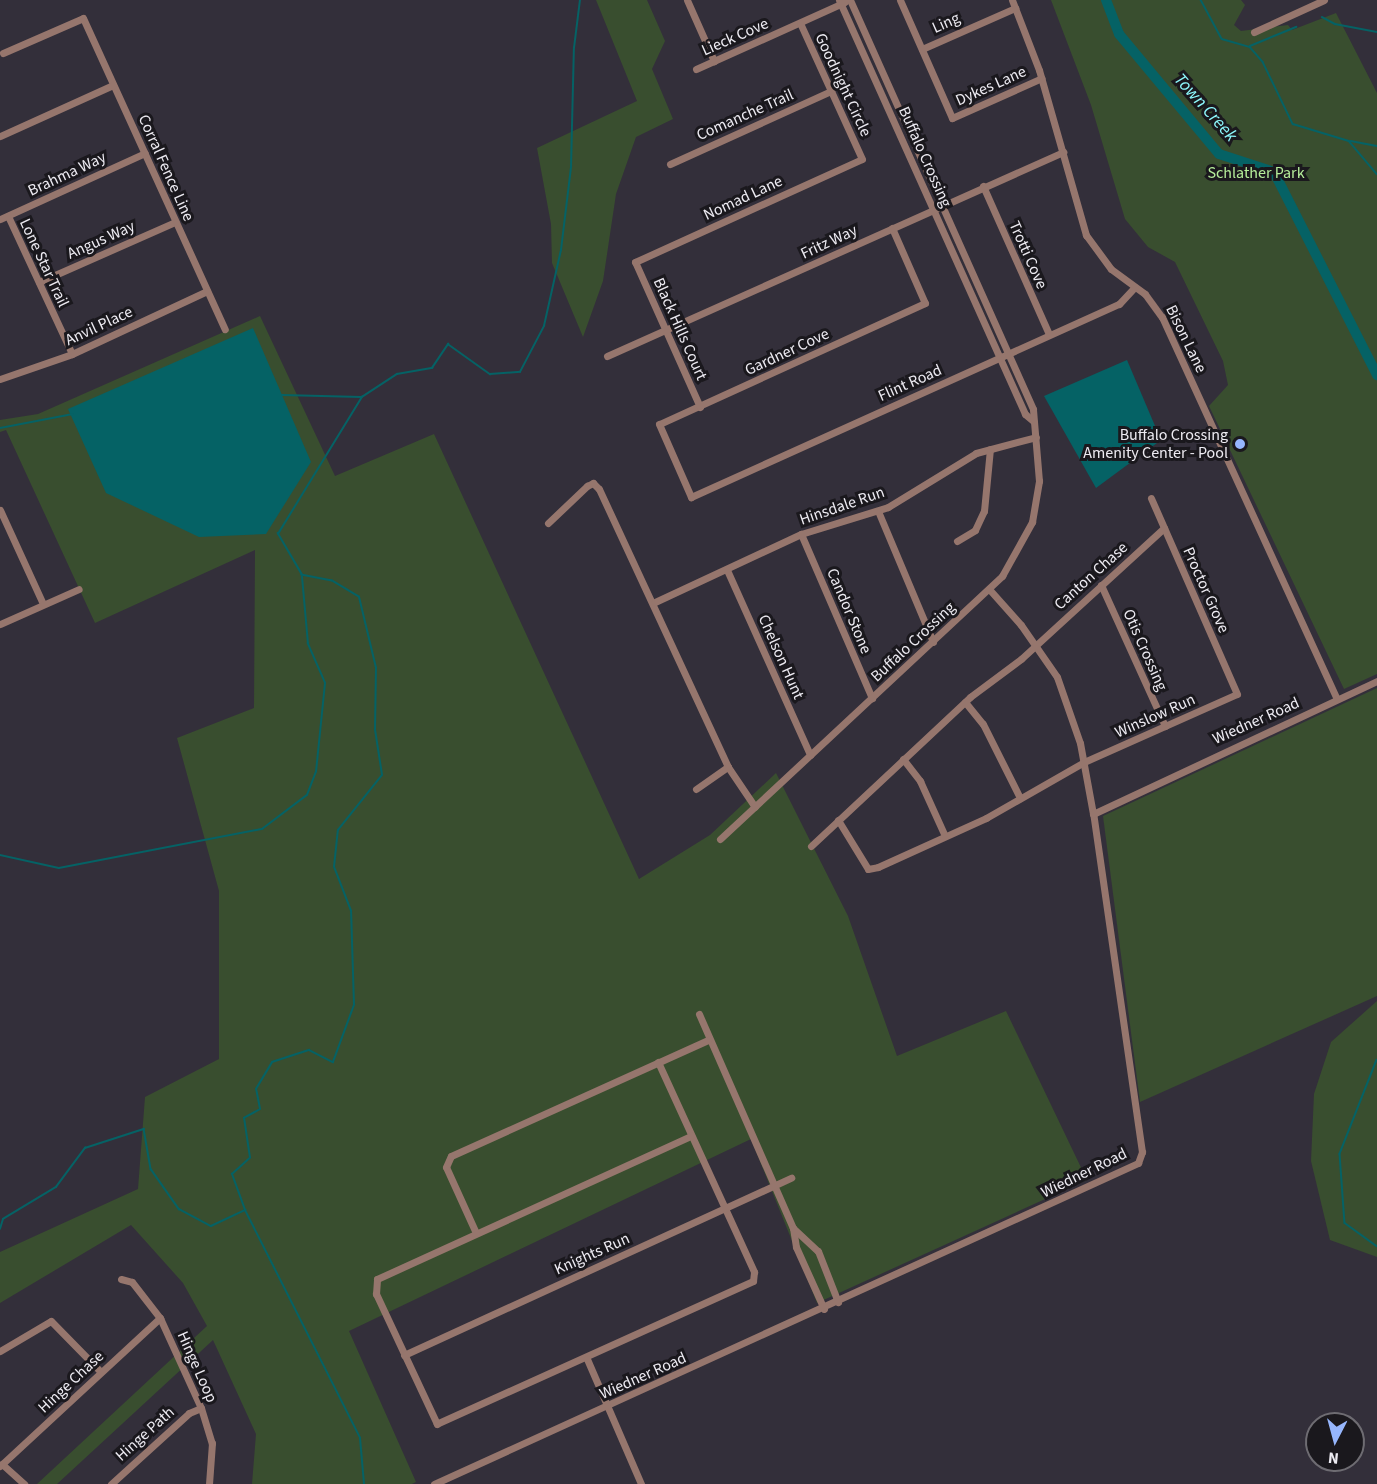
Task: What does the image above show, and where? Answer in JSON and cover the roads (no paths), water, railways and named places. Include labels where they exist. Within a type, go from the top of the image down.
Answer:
[{"type":"street","points":[[687,0],[714,61]]},
{"type":"street","name":"Lieck Cove","points":[[696,69],[840,2],[850,0]]},
{"type":"street","name":"Buffalo Crossing","points":[[720,839],[989,589],[1021,550],[1032,522],[1039,482],[1033,421],[1010,353],[850,0]]},
{"type":"street","points":[[900,0],[922,49]]},
{"type":"street","name":"Bison Lane","points":[[1012,0],[1042,78],[1086,235],[1111,269],[1135,287],[1162,317],[1337,699]]},
{"type":"street","points":[[1254,32],[1324,0]]},
{"type":"street","name":"Buffalo Crossing","points":[[840,2],[1025,414],[1033,421]]},
{"type":"street","name":"Ling","points":[[922,49],[1015,8]]},
{"type":"street","name":"Corral Fence Line","points":[[3,53],[83,18],[225,328]]},
{"type":"street","name":"Goodnight Circle","points":[[800,22],[862,159]]},
{"type":"street","name":"Dykes Lane","points":[[922,49],[952,118],[1042,78]]},
{"type":"street","points":[[0,136],[113,85]]},
{"type":"street","name":"Comanche Trail","points":[[670,164],[831,91]]},
{"type":"street","name":"Brahma Way","points":[[0,219],[145,153]]},
{"type":"street","name":"Fritz Way","points":[[607,356],[666,332],[983,186],[1063,153]]},
{"type":"street","name":"Nomad Lane","points":[[635,262],[862,159]]},
{"type":"street","name":"Trotti Cove","points":[[983,186],[1049,334]]},
{"type":"street","name":"Lone Star Trail","points":[[8,216],[72,354]]},
{"type":"street","name":"Angus Way","points":[[39,282],[175,222]]},
{"type":"street","name":"Gardner Cove","points":[[659,424],[925,303],[892,228]]},
{"type":"street","name":"Black Hills Court","points":[[635,262],[700,407]]},
{"type":"street","name":"Flint Road","points":[[659,424],[692,497],[1119,304],[1135,287]]},
{"type":"street","name":"Anvil Place","points":[[0,379],[72,354],[207,291]]},
{"type":"street","name":"Hinsdale Run","points":[[655,602],[801,534],[878,511],[956,463],[990,449],[1036,437]]},
{"type":"street","points":[[957,541],[975,530],[984,511],[990,449]]},
{"type":"street","points":[[548,523],[593,483],[655,602],[728,767],[755,807]]},
{"type":"street","name":"Proctor Grove","points":[[1150,498],[1237,694]]},
{"type":"street","points":[[0,510],[43,604]]},
{"type":"street","points":[[878,511],[933,642]]},
{"type":"street","name":"Canton Chase","points":[[811,846],[965,702],[1036,644],[1164,528]]},
{"type":"street","name":"Candor Stone","points":[[801,534],[872,698]]},
{"type":"street","name":"Chelson Hunt","points":[[727,570],[810,755]]},
{"type":"street","name":"Otis Crossing","points":[[1101,585],[1165,726]]},
{"type":"street","points":[[0,624],[79,589]]},
{"type":"street","points":[[989,589],[1036,644],[1064,695],[1084,762],[1093,814]]},
{"type":"street","name":"Wiedner Road","points":[[434,1484],[1124,1171],[1141,1157],[1093,814],[1377,681]]},
{"type":"street","name":"Winslow Run","points":[[838,820],[868,869],[945,836],[1084,762],[1237,694]]},
{"type":"street","points":[[965,702],[983,724],[1020,798]]},
{"type":"street","points":[[903,759],[920,781],[945,836]]},
{"type":"street","points":[[696,789],[728,767]]},
{"type":"street","points":[[699,1014],[708,1040],[776,1186],[793,1228],[796,1247],[824,1309]]},
{"type":"street","points":[[476,1233],[446,1167],[451,1156],[708,1040]]},
{"type":"street","points":[[658,1062],[754,1272],[750,1285],[437,1424],[376,1294],[377,1278],[691,1136]]},
{"type":"street","name":"Knights Run","points":[[404,1354],[791,1178]]},
{"type":"street","points":[[793,1228],[821,1256],[838,1302]]},
{"type":"street","name":"Hinge Loop","points":[[121,1279],[132,1282],[160,1318],[201,1408],[212,1443],[209,1484]]},
{"type":"street","name":"Hinge Chase","points":[[1,1465],[160,1318]]},
{"type":"street","points":[[0,1351],[51,1321],[101,1372]]},
{"type":"street","points":[[587,1359],[641,1484]]},
{"type":"street","name":"Hinge Path","points":[[111,1484],[189,1413],[201,1408]]},
{"type":"street","points":[[1,1465],[24,1484]]},
{"type":"waterway","points":[[364,1484],[360,1438],[245,1210],[232,1174],[250,1158],[244,1118],[260,1109],[256,1089],[272,1062],[309,1050],[333,1062],[354,1005],[351,911],[334,867],[338,830],[382,775],[375,730],[376,668],[359,597],[332,581],[302,575],[278,534],[362,397],[397,374],[432,368],[448,344],[490,374],[520,372],[544,326],[561,250],[571,167],[574,48],[580,0]]},
{"type":"waterway","name":"Town Creek","points":[[1106,0],[1119,34],[1219,154],[1274,172],[1377,375]]},
{"type":"waterway","points":[[1201,0],[1222,39],[1250,47],[1263,62],[1293,124],[1349,141],[1377,174]]},
{"type":"waterway","points":[[1322,17],[1335,24],[1377,32]]},
{"type":"waterway","points":[[1250,46],[1296,27]]},
{"type":"waterway","points":[[1351,141],[1377,146]]},
{"type":"waterway","points":[[282,395],[361,397]]},
{"type":"waterway","points":[[0,428],[73,414]]},
{"type":"waterway","points":[[0,855],[59,868],[262,829],[307,795],[316,772],[325,683],[308,644],[302,577]]},
{"type":"waterway","name":"Town Creek","points":[[1377,1060],[1340,1154],[1345,1223],[1377,1246]]},
{"type":"waterway","points":[[0,1229],[3,1219],[56,1187],[85,1148],[144,1129],[151,1169],[179,1209],[211,1226],[245,1210]]},
{"type":"place","name":"Buffalo Crossing Amenity Center - Pool","points":[[1240,444]]},
{"type":"park label","name":"Schlather Park","points":[[1256,173]]}]
